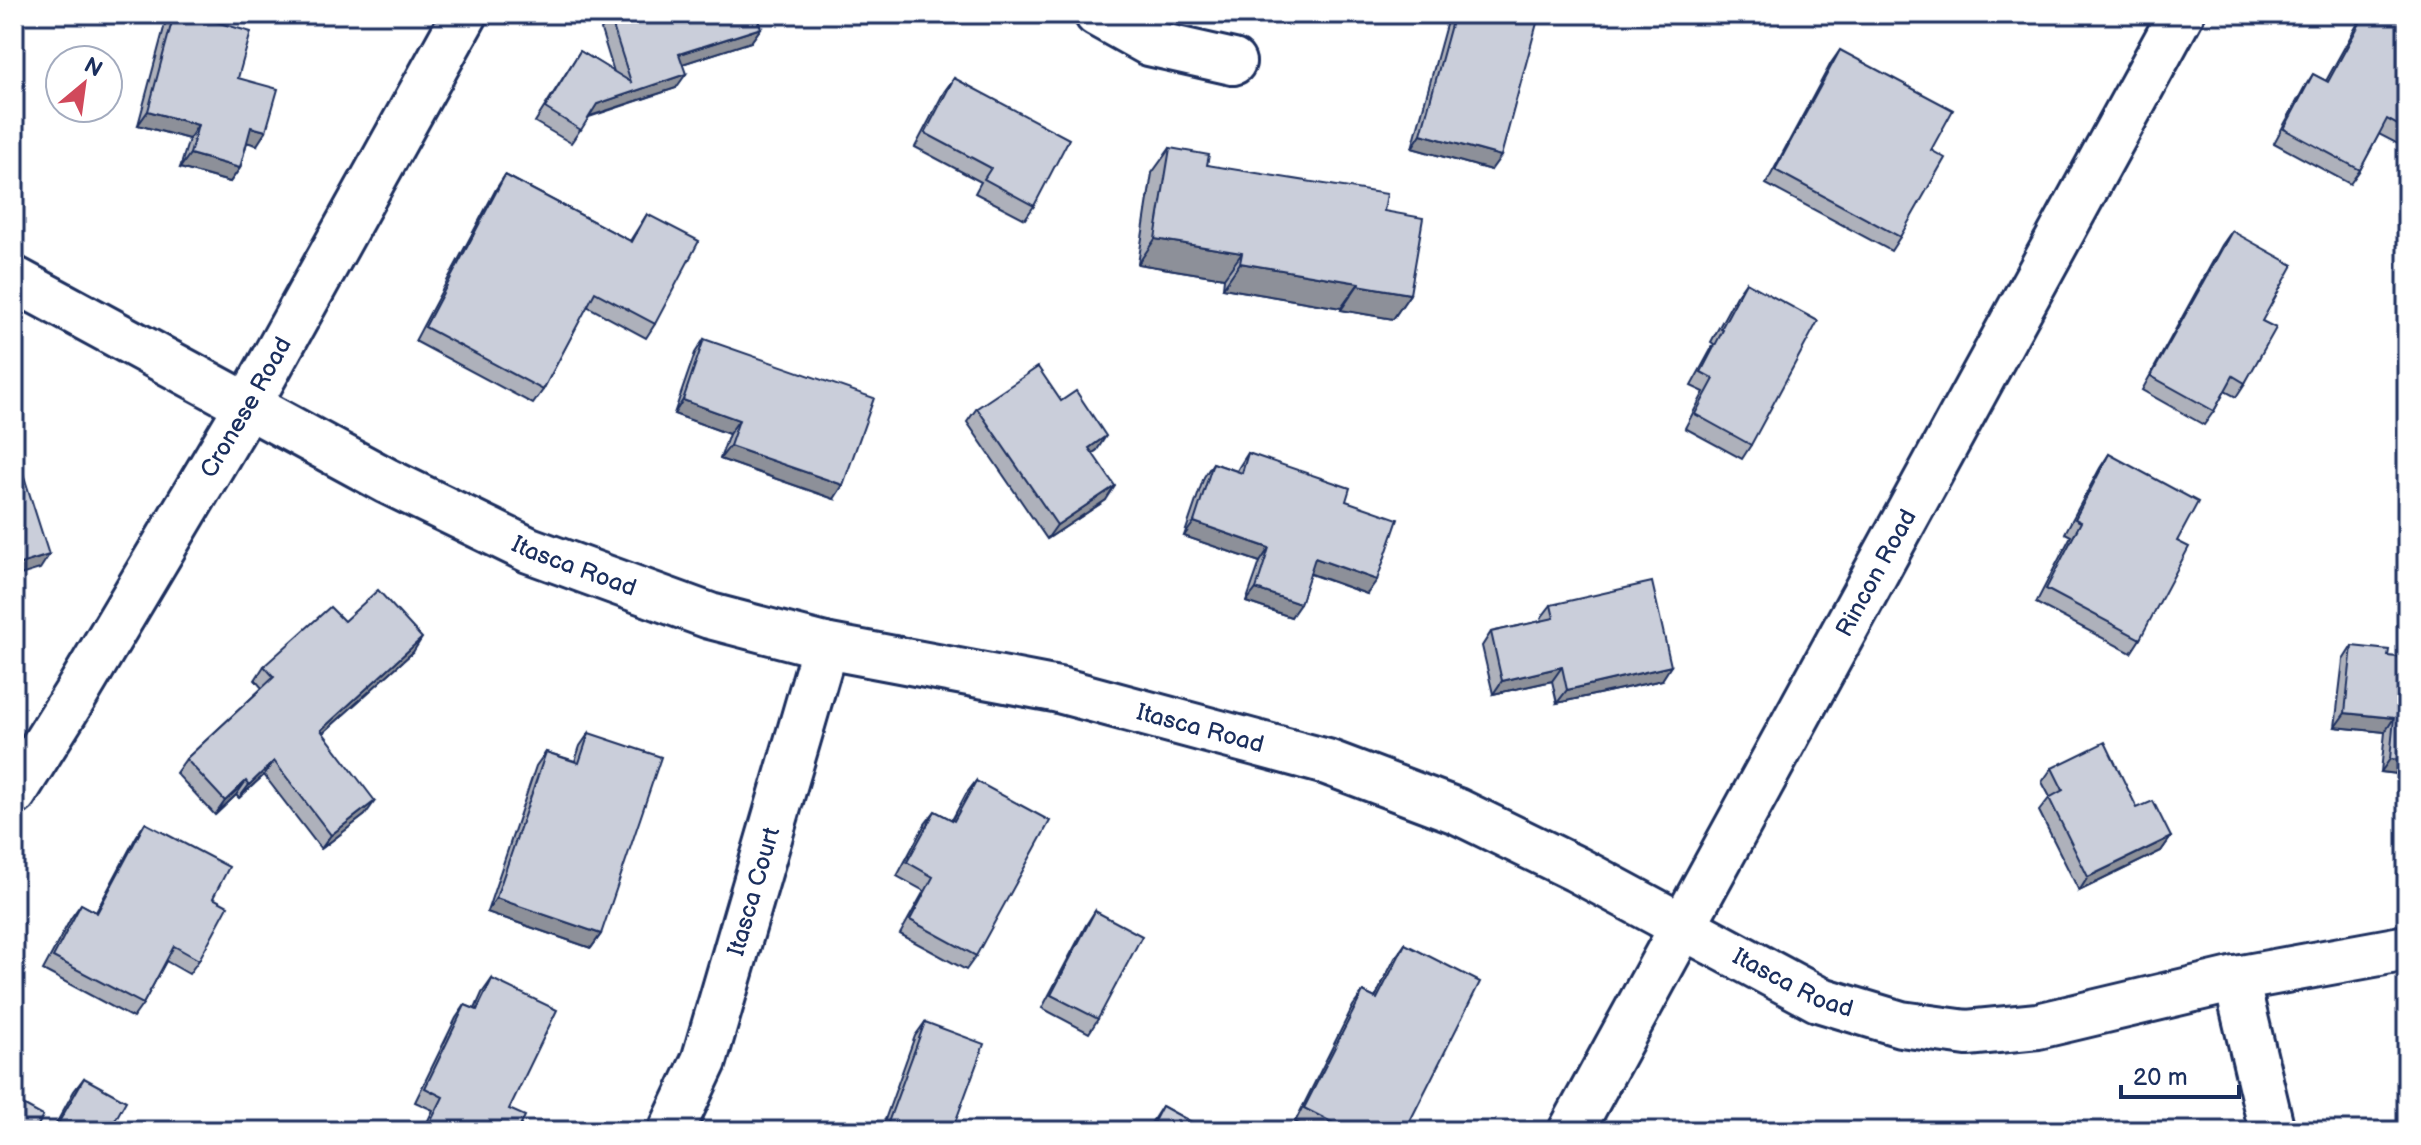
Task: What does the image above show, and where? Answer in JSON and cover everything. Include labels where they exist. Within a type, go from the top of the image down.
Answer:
[{"type":"street","name":"Cronese Road","points":[[14,793],[248,405],[465,14]]},
{"type":"street","points":[[1097,14],[1149,43],[1233,62]]},
{"type":"street","name":"Rincon Road","points":[[1571,1131],[2181,14]]},
{"type":"street","name":"Itasca Road","points":[[14,279],[387,481],[529,550],[710,616],[825,646],[1059,690],[1327,762],[1457,811],[1576,869],[1818,999],[1901,1024],[1967,1033],[2038,1026],[2236,979],[2407,948]]},
{"type":"street","name":"Itasca Court","points":[[671,1131],[704,1061],[825,646]]},
{"type":"street","points":[[2236,979],[2272,1131]]},
{"type":"building","points":[[174,14],[188,14],[251,32],[238,78],[278,89],[266,131],[251,127],[240,168],[190,154],[198,125],[148,111]]},
{"type":"building","points":[[619,14],[756,14],[761,28],[679,54],[686,74],[597,104],[581,130],[545,108],[580,51],[631,82],[610,17]]},
{"type":"building","points":[[1454,14],[1504,14],[1537,23],[1501,156],[1421,134]]},
{"type":"building","points":[[2365,14],[2402,14],[2407,17],[2407,130],[2387,119],[2360,170],[2284,129],[2313,74],[2328,82]]},
{"type":"building","points":[[1840,50],[1953,110],[1931,150],[1945,158],[1900,237],[1775,170]]},
{"type":"building","points":[[954,78],[1069,139],[1034,206],[984,179],[991,168],[925,133]]},
{"type":"building","points":[[1170,148],[1209,155],[1207,165],[1387,194],[1384,211],[1423,218],[1410,294],[1240,263],[1242,253],[1155,239]]},
{"type":"building","points":[[505,175],[632,242],[647,214],[699,241],[655,324],[595,292],[543,390],[425,327]]},
{"type":"building","points":[[2232,231],[2293,265],[2262,321],[2276,328],[2245,383],[2233,376],[2214,411],[2151,376]]},
{"type":"building","points":[[1746,282],[1818,321],[1751,445],[1695,414],[1714,379],[1701,372]]},
{"type":"building","points":[[704,339],[874,398],[843,485],[730,446],[739,420],[683,400]]},
{"type":"building","points":[[1038,367],[1061,401],[1076,391],[1106,436],[1089,448],[1115,486],[1057,525],[977,408]]},
{"type":"building","points":[[14,445],[49,555],[14,566]]},
{"type":"building","points":[[1248,453],[1350,488],[1346,501],[1398,519],[1377,580],[1315,558],[1300,604],[1256,589],[1269,548],[1194,522],[1213,463],[1242,473]]},
{"type":"building","points":[[2109,454],[2198,502],[2177,541],[2189,547],[2140,639],[2046,589],[2081,522],[2075,519]]},
{"type":"building","points":[[1652,582],[1671,666],[1567,690],[1562,667],[1502,681],[1491,632],[1554,618],[1551,605]]},
{"type":"building","points":[[378,590],[422,638],[321,730],[375,801],[331,835],[274,761],[249,785],[246,781],[225,801],[186,759],[274,677],[264,666],[330,607],[344,621]]},
{"type":"building","points":[[2352,646],[2389,650],[2388,656],[2407,658],[2407,760],[2390,759],[2394,718],[2345,713]]},
{"type":"building","points":[[589,733],[661,757],[601,934],[496,898],[546,752],[579,763]]},
{"type":"building","points":[[2105,742],[2137,808],[2153,801],[2171,837],[2088,877],[2049,798],[2063,790],[2052,768]]},
{"type":"building","points":[[976,781],[1050,821],[976,956],[910,920],[933,877],[907,862],[935,811],[954,821]]},
{"type":"building","points":[[145,823],[229,867],[213,898],[228,906],[199,960],[174,946],[143,1004],[53,957],[81,904],[97,913]]},
{"type":"building","points":[[1095,911],[1142,936],[1098,1019],[1051,995]]},
{"type":"building","points":[[1405,944],[1480,982],[1405,1131],[1349,1131],[1304,1108],[1363,992],[1377,999]]},
{"type":"building","points":[[492,979],[557,1010],[509,1109],[525,1116],[518,1131],[426,1131],[443,1097],[425,1088],[465,1005],[477,1010]]},
{"type":"building","points":[[925,1022],[984,1044],[952,1131],[893,1131],[886,1128]]},
{"type":"building","points":[[84,1078],[126,1101],[109,1131],[58,1131],[55,1129]]},
{"type":"building","points":[[14,1100],[43,1116],[35,1131],[14,1131]]},
{"type":"building","points":[[1162,1106],[1208,1131],[1149,1131]]},
{"type":"building","points":[[2070,1120],[2081,1131],[2058,1131]]}]
